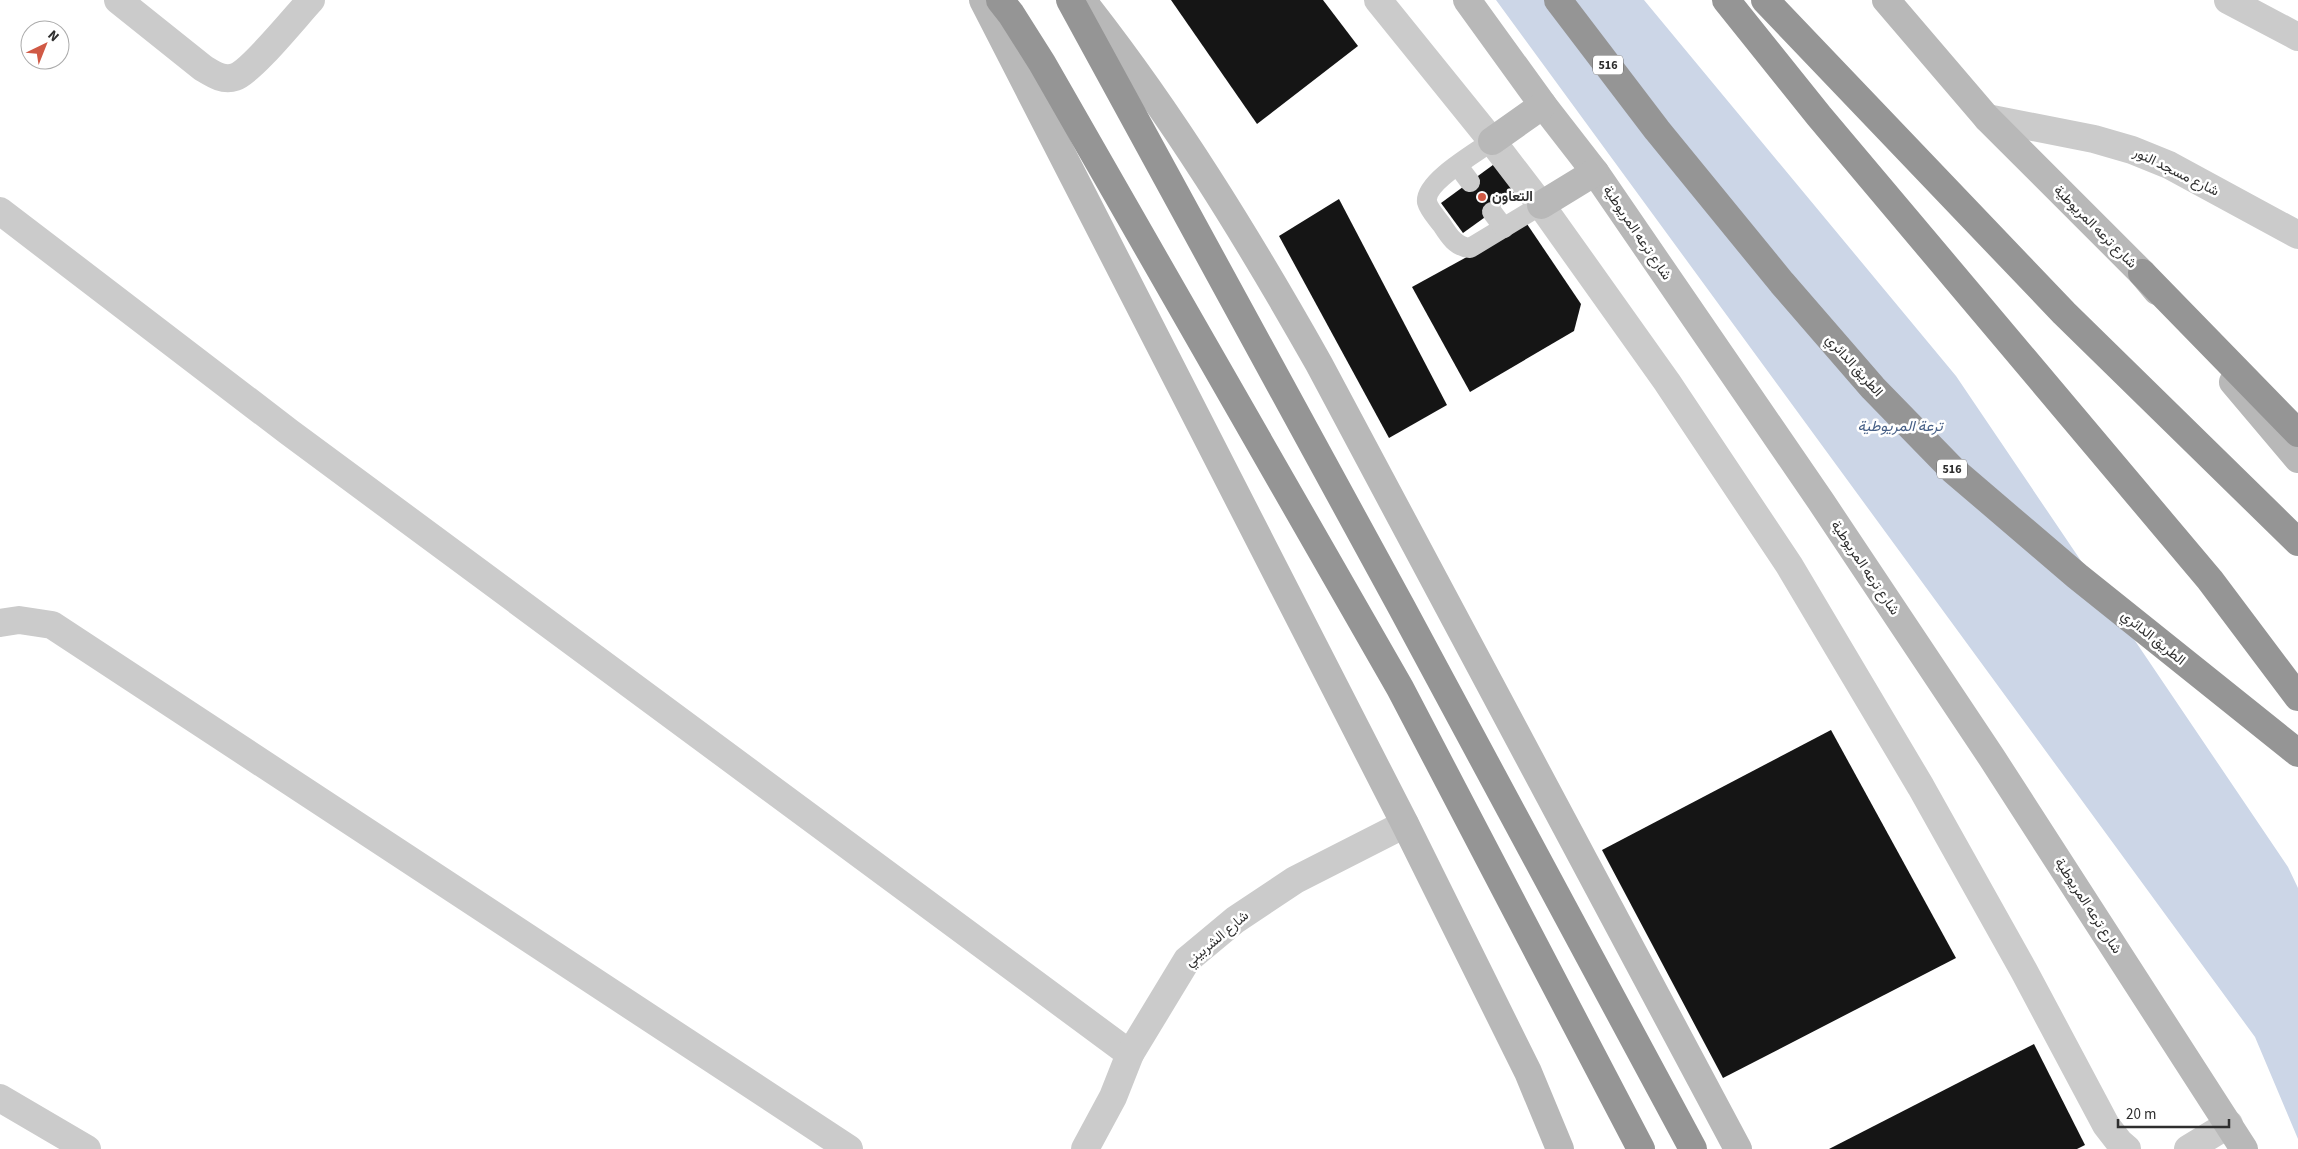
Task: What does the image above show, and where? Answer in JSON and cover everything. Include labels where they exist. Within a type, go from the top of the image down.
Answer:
[{"type":"highway","points":[[1000,0],[1042,63],[1400,688],[1641,1149]]},
{"type":"highway","points":[[1070,0],[1402,608],[1693,1149]]},
{"type":"highway","name":"الطريق الدائري","points":[[1558,0],[1657,130],[1782,283],[1873,388],[1953,470],[2077,576],[2298,753]]},
{"type":"highway","points":[[1726,0],[1819,116],[2210,580],[2298,697]]},
{"type":"highway","points":[[1766,0],[2064,313],[2298,542]]},
{"type":"highway","points":[[2142,273],[2298,433]]},
{"type":"main road","points":[[983,0],[1406,824],[1528,1072],[1560,1149]]},
{"type":"main road","points":[[1082,0],[1116,43],[1176,130],[1280,293],[1329,381],[1738,1149]]},
{"type":"main road","name":"شارع ترعه المريوطية","points":[[1467,0],[1595,172],[1918,646],[2244,1149]]},
{"type":"main road","name":"شارع ترعه المريوطية","points":[[1886,0],[1987,118],[2142,273],[2298,459]]},
{"type":"main road","points":[[1492,141],[1543,104]]},
{"type":"main road","points":[[1540,205],[1595,172]]},
{"type":"street","points":[[118,0],[203,68],[218,77],[235,77],[249,67],[311,0]]},
{"type":"street","points":[[1378,0],[1492,141],[1540,205],[1667,382],[1789,565],[1921,787],[2024,971],[2106,1125],[2120,1143],[2128,1149]]},
{"type":"street","points":[[2228,0],[2298,37]]},
{"type":"street","name":"شارع مسجد النور","points":[[1987,118],[2094,139],[2132,150],[2169,165],[2298,235]]},
{"type":"street","points":[[0,211],[289,432],[1130,1054]]},
{"type":"street","points":[[0,624],[19,620],[52,625],[849,1149]]},
{"type":"street","name":"شارع الشربيني","points":[[1085,1149],[1113,1097],[1130,1054],[1187,960],[1235,920],[1295,880],[1406,824]]},
{"type":"street","points":[[0,1098],[87,1149]]},
{"type":"street","points":[[2188,1149],[2229,1124]]},
{"type":"lane","points":[[1492,141],[1436,181],[1427,197],[1427,204],[1451,238],[1462,247],[1470,248],[1498,220],[1540,205]]},
{"type":"lane","points":[[1458,166],[1470,182]]},
{"type":"water","name":"ترعة المريوطية","points":[[1496,0],[1644,0],[1956,376],[2288,867],[2298,888],[2298,1139],[2255,1037]]},
{"type":"building","points":[[1171,0],[1323,0],[1358,46],[1257,124]]},
{"type":"building","points":[[1497,162],[1520,192],[1463,233],[1441,203]]},
{"type":"building","points":[[1339,199],[1447,405],[1389,438],[1279,236]]},
{"type":"building","points":[[1527,224],[1581,304],[1574,331],[1470,392],[1412,287]]},
{"type":"building","points":[[1831,730],[1956,958],[1723,1078],[1602,850]]},
{"type":"building","points":[[2034,1044],[2085,1145],[2077,1149],[1829,1149]]},
{"type":"place","name":"التعاون","points":[[1482,197]]}]
